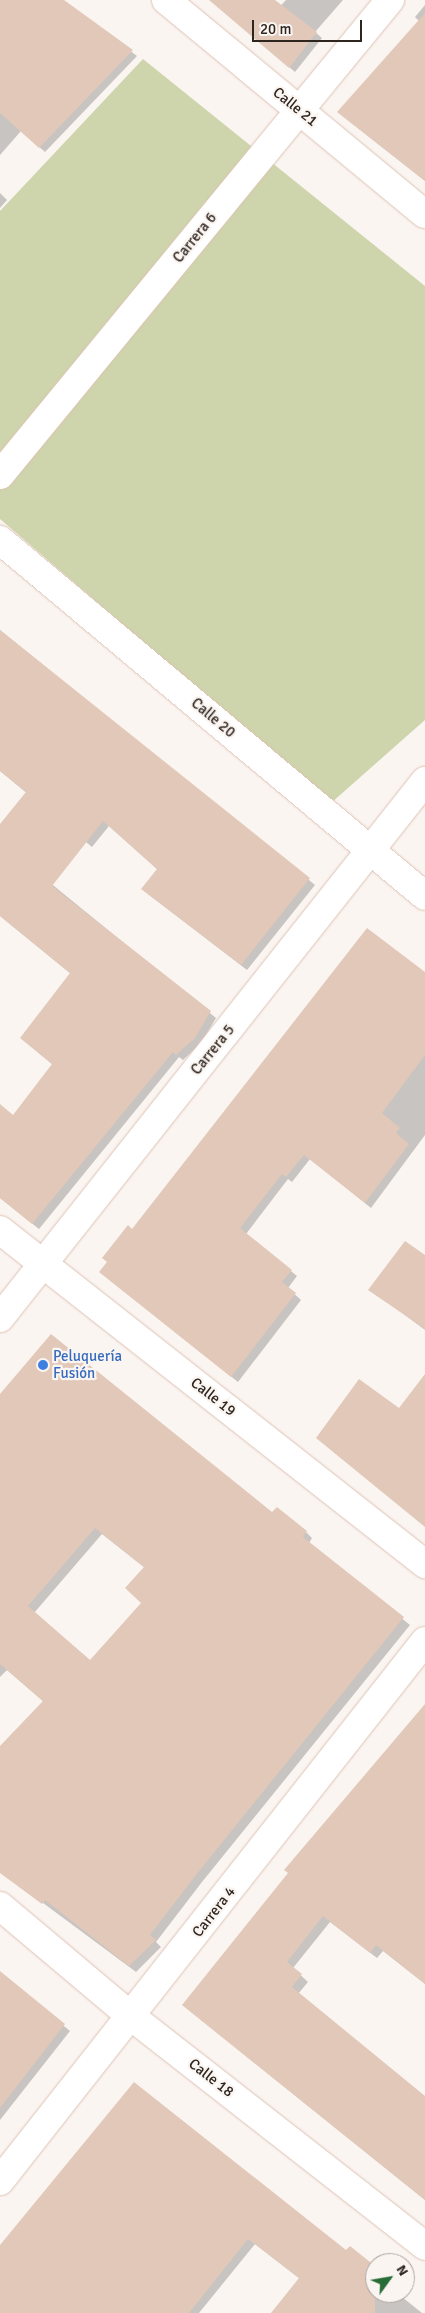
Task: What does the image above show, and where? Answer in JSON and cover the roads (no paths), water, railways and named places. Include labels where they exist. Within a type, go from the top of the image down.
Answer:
[{"type":"street","name":"Calle 21","points":[[166,0],[425,214]]},
{"type":"street","name":"Carrera 6","points":[[0,475],[390,0]]},
{"type":"street","name":"Calle 20","points":[[0,540],[425,896]]},
{"type":"street","name":"Carrera 5","points":[[0,1318],[425,782]]},
{"type":"street","name":"Calle 19","points":[[0,1230],[425,1564]]},
{"type":"street","name":"Carrera 4","points":[[0,2180],[132,2017],[425,1641]]},
{"type":"street","name":"Calle 18","points":[[0,1906],[132,2017],[425,2246]]},
{"type":"place","name":"Peluquería Fusión","points":[[43,1365]]}]
